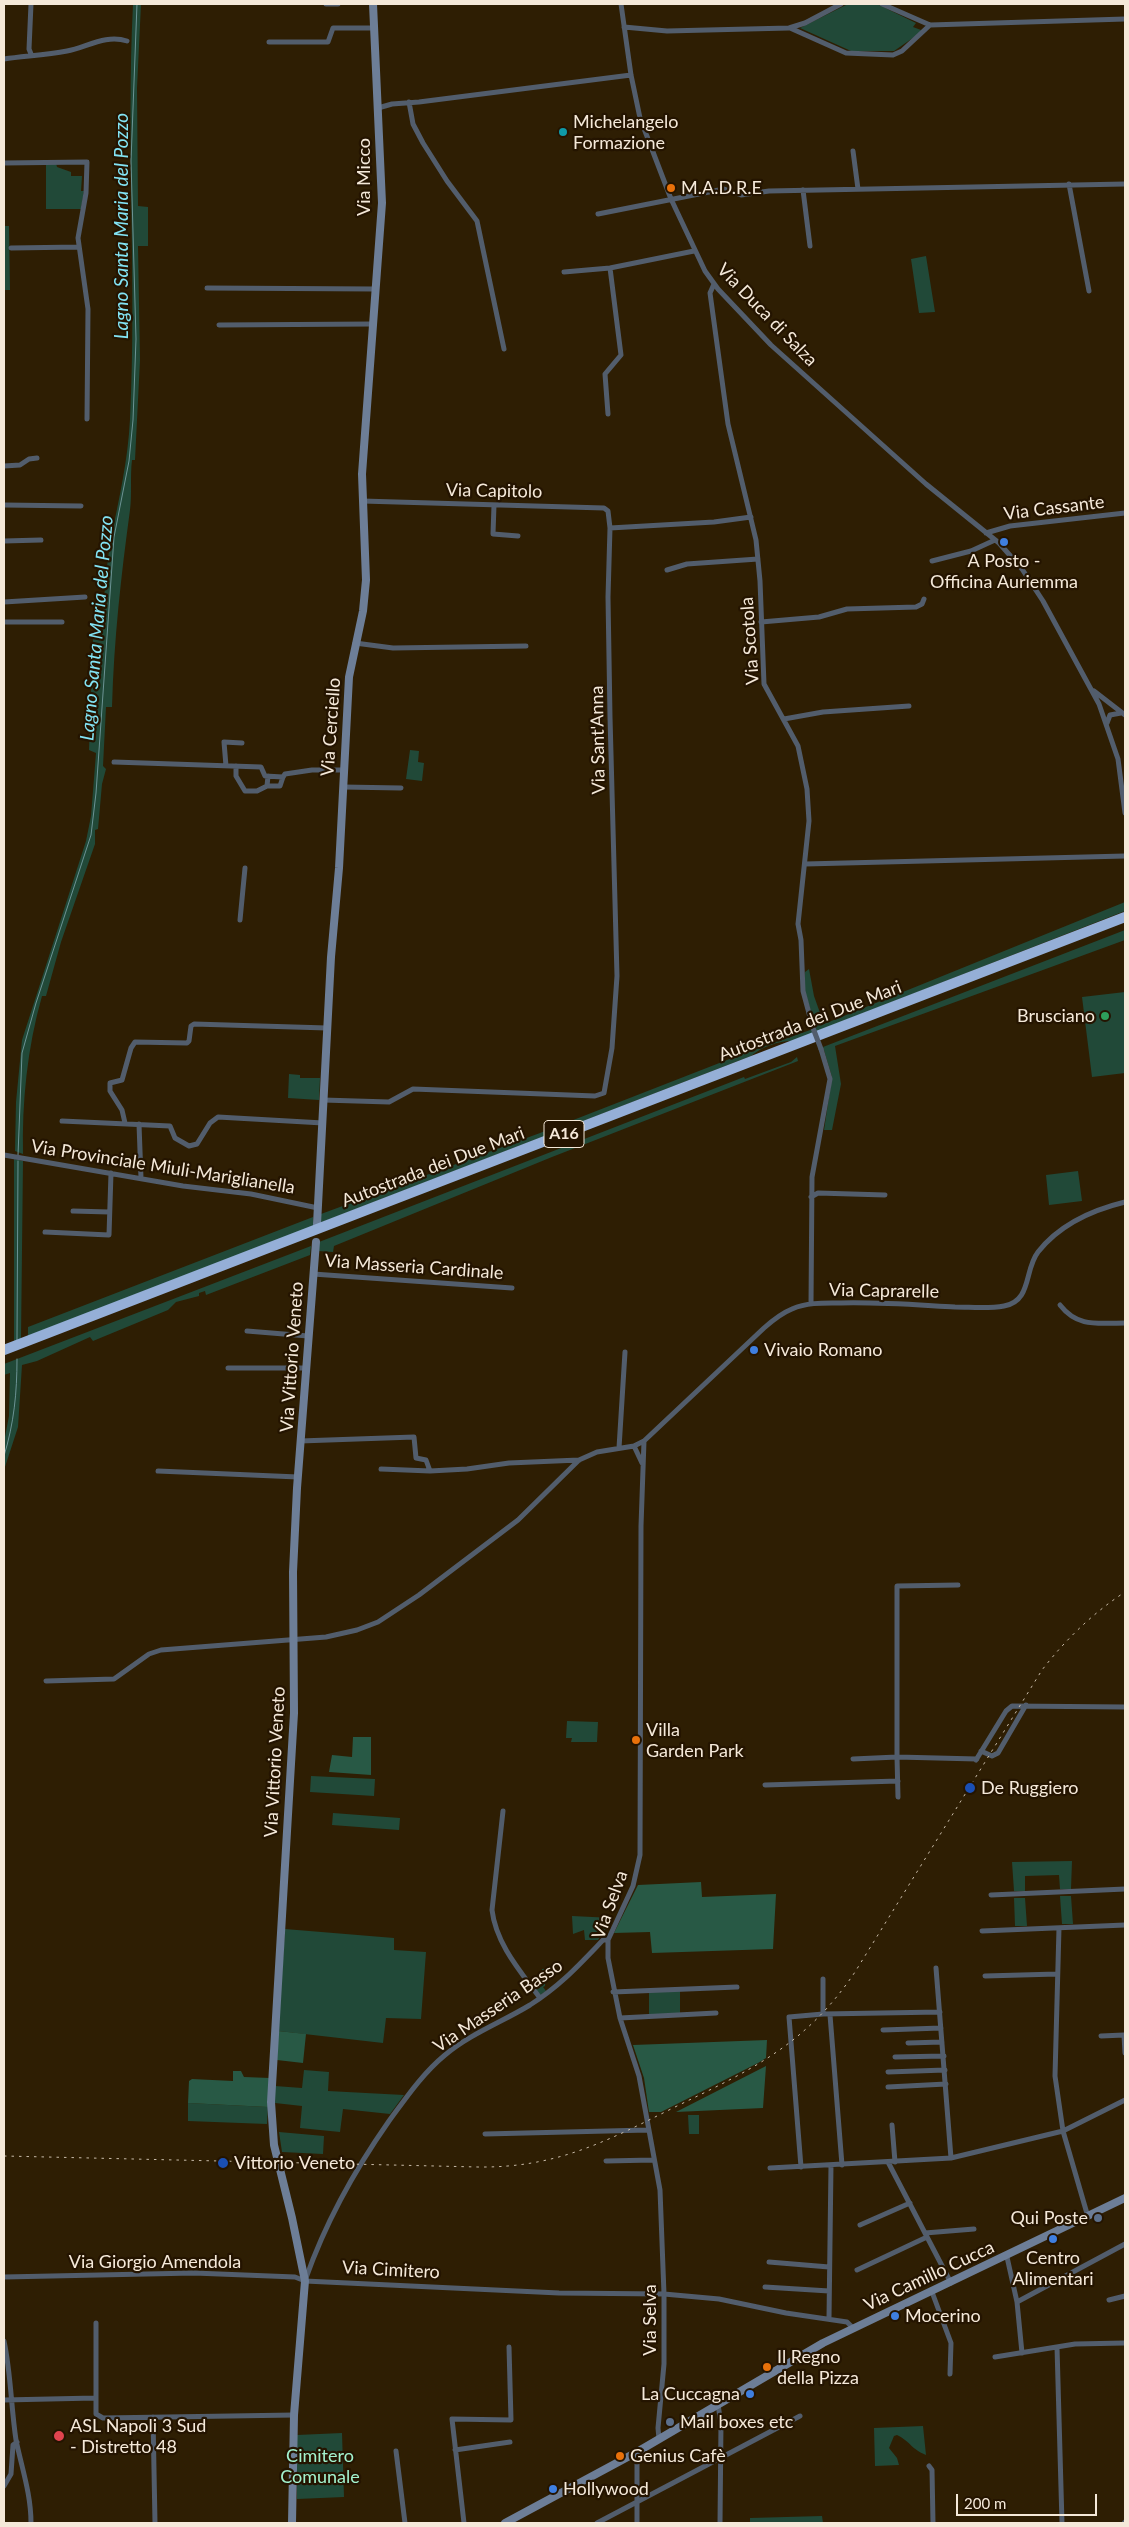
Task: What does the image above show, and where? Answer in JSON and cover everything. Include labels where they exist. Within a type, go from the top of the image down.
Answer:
[{"type":"highway","name":"Autostrada dei Due Mari","points":[[4,1350],[1125,917]]},
{"type":"highway","name":"Autostrada dei Due Mari","points":[[4,1357],[1125,924]]},
{"type":"street","points":[[31,4],[29,49],[32,54]]},
{"type":"street","points":[[326,4],[338,4]]},
{"type":"street","name":"Via Micco","points":[[362,501],[374,289],[382,203],[374,4]]},
{"type":"street","name":"Via Duca di Salza","points":[[621,4],[630,75],[640,118],[671,199],[694,251],[714,284],[780,353],[926,484],[995,540],[1022,569],[1043,601],[1092,689],[1107,723],[1118,759],[1125,813]]},
{"type":"street","points":[[624,27],[660,31],[789,28],[805,23],[841,4]]},
{"type":"street","points":[[882,4],[930,25],[1125,19]]},
{"type":"street","points":[[789,28],[846,53],[893,55],[902,51],[930,25]]},
{"type":"street","points":[[269,42],[328,42],[333,28],[375,28]]},
{"type":"street","points":[[4,59],[67,51],[91,46],[104,39],[127,41]]},
{"type":"street","points":[[378,108],[409,102],[630,75]]},
{"type":"street","points":[[409,102],[413,124],[423,143],[447,181],[478,221],[504,349]]},
{"type":"street","points":[[853,151],[858,189]]},
{"type":"street","points":[[4,163],[87,162],[86,193],[79,229],[79,247],[88,309],[87,419]]},
{"type":"street","points":[[1069,184],[1089,291]]},
{"type":"street","points":[[598,214],[724,189],[741,195],[769,191],[1125,184]]},
{"type":"street","points":[[804,190],[810,246]]},
{"type":"street","points":[[11,248],[79,247]]},
{"type":"street","points":[[564,272],[610,268],[694,251]]},
{"type":"street","points":[[608,414],[605,374],[621,355],[610,268]]},
{"type":"street","name":"Via Scotola","points":[[714,284],[710,293],[728,424],[751,517],[758,559],[764,684],[798,746],[807,789],[809,813],[798,924],[801,940],[802,991],[830,1079],[812,1177],[811,1304]]},
{"type":"street","points":[[207,288],[374,289]]},
{"type":"street","points":[[219,325],[372,324]]},
{"type":"street","points":[[4,466],[20,465],[29,459],[37,458]]},
{"type":"street","name":"Via Capitolo","points":[[362,501],[604,508],[608,511],[610,528]]},
{"type":"street","name":"Via Cerciello","points":[[327,1028],[330,957],[339,868],[349,677],[363,611],[366,580],[362,501]]},
{"type":"street","points":[[4,505],[81,506]]},
{"type":"street","points":[[494,505],[493,534],[518,536]]},
{"type":"street","name":"Via Cassante","points":[[986,533],[1010,526],[1125,513]]},
{"type":"street","points":[[610,528],[714,522],[751,517]]},
{"type":"street","name":"Via Sant'Anna","points":[[323,1100],[389,1102],[412,1089],[595,1096],[604,1093],[612,1048],[617,976],[608,597],[610,528]]},
{"type":"street","points":[[4,541],[41,540]]},
{"type":"street","points":[[932,561],[971,551],[995,540]]},
{"type":"street","points":[[667,570],[687,564],[758,559]]},
{"type":"street","points":[[4,602],[85,597]]},
{"type":"street","points":[[762,622],[819,617],[846,609],[916,607],[922,604],[924,599]]},
{"type":"street","points":[[4,622],[62,622]]},
{"type":"street","points":[[355,642],[393,648],[526,646]]},
{"type":"street","points":[[1092,689],[1123,714]]},
{"type":"street","points":[[784,719],[823,712],[909,706]]},
{"type":"street","points":[[1107,723],[1113,713],[1123,714]]},
{"type":"street","points":[[226,766],[224,742],[242,743]]},
{"type":"street","points":[[114,762],[261,767],[265,776],[284,777]]},
{"type":"street","points":[[236,766],[236,776],[245,791],[257,791],[267,786],[280,786],[285,774],[312,770],[343,770]]},
{"type":"street","points":[[267,786],[268,776]]},
{"type":"street","points":[[343,787],[401,788]]},
{"type":"street","points":[[805,864],[1125,856]]},
{"type":"street","points":[[240,920],[244,868]]},
{"type":"street","points":[[125,1123],[122,1110],[110,1091],[110,1083],[122,1080],[131,1048],[136,1042],[186,1043],[189,1041],[191,1026],[194,1024],[327,1028],[317,1224]]},
{"type":"street","points":[[62,1121],[170,1126],[178,1142],[189,1146],[197,1144],[210,1123],[218,1116],[323,1123]]},
{"type":"street","points":[[139,1124],[141,1178]]},
{"type":"street","name":"Via Provinciale Miuli-Mariglianella","points":[[4,1155],[251,1194],[318,1208]]},
{"type":"street","points":[[44,1232],[108,1235],[111,1173]]},
{"type":"street","points":[[811,1197],[816,1193],[885,1195]]},
{"type":"street","name":"Via Caprarelle","points":[[579,1460],[596,1452],[634,1446],[644,1441],[775,1319],[794,1308],[811,1304],[886,1302],[968,1307],[998,1307],[1012,1304],[1025,1291],[1032,1263],[1047,1241],[1079,1219],[1101,1208],[1125,1202]]},
{"type":"street","points":[[73,1211],[109,1212]]},
{"type":"street","name":"Via Vittorio Veneto","points":[[305,2281],[274,2144],[271,2116],[294,1713],[293,1639],[298,1476],[316,1242]]},
{"type":"street","name":"Via Masseria Cardinale","points":[[313,1274],[512,1288]]},
{"type":"street","points":[[1060,1305],[1072,1318],[1082,1322],[1125,1323]]},
{"type":"street","points":[[247,1331],[308,1336]]},
{"type":"street","points":[[619,1448],[625,1352]]},
{"type":"street","points":[[228,1368],[306,1368]]},
{"type":"street","points":[[300,1441],[414,1437],[416,1458],[426,1460],[430,1471]]},
{"type":"street","name":"Via Selva","points":[[644,1441],[642,1463],[640,1855],[633,1886],[608,1940],[608,1958],[613,1992],[639,2076],[660,2190],[664,2294],[664,2364],[658,2428],[659,2439]]},
{"type":"street","name":"Via Selva","points":[[634,1446],[642,1463]]},
{"type":"street","points":[[381,1469],[430,1471],[477,1468],[509,1463],[579,1460]]},
{"type":"street","points":[[46,1681],[114,1679],[142,1658],[161,1650],[343,1634],[388,1616],[518,1520],[579,1460]]},
{"type":"street","points":[[158,1471],[298,1476]]},
{"type":"street","points":[[898,1797],[897,1586],[958,1584]]},
{"type":"street","points":[[853,1759],[897,1757],[976,1760],[1009,1707],[1026,1705],[1125,1707]]},
{"type":"street","points":[[981,1751],[992,1756],[998,1753],[1026,1705]]},
{"type":"street","points":[[765,1785],[898,1781]]},
{"type":"street","points":[[503,1811],[492,1910],[494,1922],[497,1934],[511,1958],[540,1998]]},
{"type":"street","points":[[991,1895],[1125,1889]]},
{"type":"street","points":[[982,1931],[1125,1925]]},
{"type":"street","points":[[1059,1928],[1055,2076],[1063,2131],[1088,2217]]},
{"type":"street","name":"Via Masseria Basso","points":[[305,2281],[318,2244],[352,2178],[412,2088],[444,2056],[458,2045],[561,1984],[603,1940],[608,1940]]},
{"type":"street","points":[[936,1968],[951,2158]]},
{"type":"street","points":[[985,1976],[1057,1974]]},
{"type":"street","points":[[823,1979],[824,2014]]},
{"type":"street","points":[[613,1992],[737,1987]]},
{"type":"street","points":[[801,2167],[789,2017],[824,2014],[940,2012]]},
{"type":"street","points":[[620,2018],[716,2013]]},
{"type":"street","points":[[830,2015],[842,2165]]},
{"type":"street","points":[[883,2030],[941,2028]]},
{"type":"street","points":[[1101,2036],[1124,2035],[1125,2053]]},
{"type":"street","points":[[908,2043],[942,2042]]},
{"type":"street","points":[[895,2057],[944,2056]]},
{"type":"street","points":[[888,2072],[945,2070]]},
{"type":"street","points":[[888,2087],[946,2084]]},
{"type":"street","points":[[770,2168],[951,2158],[1063,2131],[1125,2100]]},
{"type":"street","points":[[892,2125],[895,2162]]},
{"type":"street","points":[[485,2134],[648,2130]]},
{"type":"street","points":[[606,2161],[653,2160]]},
{"type":"street","points":[[888,2162],[951,2283]]},
{"type":"street","points":[[829,2318],[831,2165]]},
{"type":"street","name":"Via Camillo Cucca","points":[[510,2522],[637,2452],[853,2328],[1006,2257],[1125,2198]]},
{"type":"street","points":[[860,2225],[910,2202]]},
{"type":"street","points":[[857,2270],[926,2235],[974,2229]]},
{"type":"street","points":[[1017,2302],[1125,2244]]},
{"type":"street","points":[[1006,2257],[1017,2302],[1022,2353]]},
{"type":"street","points":[[769,2262],[829,2267]]},
{"type":"street","name":"Via Giorgio Amendola","points":[[4,2277],[194,2273],[295,2276],[305,2281]]},
{"type":"street","points":[[292,2523],[294,2415],[305,2281]]},
{"type":"street","name":"Via Cimitero","points":[[305,2281],[559,2293],[664,2294],[719,2299],[786,2313],[829,2318],[847,2322],[853,2328]]},
{"type":"street","points":[[765,2287],[829,2291]]},
{"type":"street","points":[[932,2292],[951,2342],[950,2374]]},
{"type":"street","points":[[1109,2300],[1125,2296]]},
{"type":"street","points":[[96,2323],[96,2414],[102,2418],[294,2415]]},
{"type":"street","points":[[4,2341],[10,2400],[17,2442],[31,2499],[31,2523]]},
{"type":"street","points":[[995,2357],[1088,2343],[1125,2343]]},
{"type":"street","points":[[464,2523],[452,2419],[511,2420],[509,2347]]},
{"type":"street","points":[[1057,2347],[1062,2523]]},
{"type":"street","points":[[4,2385],[9,2381]]},
{"type":"street","points":[[4,2400],[96,2398]]},
{"type":"street","points":[[718,2405],[721,2423],[720,2523]]},
{"type":"street","points":[[597,2523],[800,2416]]},
{"type":"street","points":[[153,2417],[155,2523]]},
{"type":"street","points":[[4,2486],[11,2474],[13,2445],[17,2442]]},
{"type":"street","points":[[455,2450],[510,2442]]},
{"type":"street","points":[[396,2451],[405,2523]]},
{"type":"street","points":[[636,2523],[637,2452]]},
{"type":"street","points":[[929,2466],[932,2470],[934,2523]]},
{"type":"green space","points":[[133,4],[141,4],[137,88],[138,206],[148,207],[148,246],[138,246],[140,360],[135,460],[132,460],[131,504],[118,608],[112,707],[106,707],[103,766],[106,769],[102,784],[98,829],[95,830],[95,844],[61,942],[46,996],[42,996],[29,1056],[23,1115],[23,1154],[15,1151],[16,1102],[22,1040],[86,841],[91,816],[96,753],[89,750],[93,636],[102,636],[109,550],[123,479],[129,434],[132,367],[131,56]]},
{"type":"green space","points":[[848,4],[879,5],[916,23],[913,27],[921,30],[920,33],[894,51],[851,51],[800,28]]},
{"type":"green space","points":[[46,163],[56,163],[57,167],[71,172],[71,176],[82,176],[81,191],[84,191],[81,209],[46,209]]},
{"type":"green space","points":[[4,226],[9,226],[10,290],[4,290]]},
{"type":"green space","points":[[926,256],[935,312],[919,313],[911,259]]},
{"type":"green space","points":[[410,750],[419,751],[418,762],[424,763],[422,781],[406,779]]},
{"type":"green space","points":[[1125,902],[1125,911],[792,1041],[770,1045],[751,1056],[320,1223],[321,1214],[540,1133],[745,1053],[816,1028],[805,992],[805,972],[809,969],[814,996],[824,1024]]},
{"type":"green space","points":[[1125,930],[1125,940],[835,1046],[841,1084],[832,1130],[824,1130],[832,1077],[823,1047]]},
{"type":"green space","name":"Brusciano","points":[[1125,992],[1125,1073],[1092,1077],[1082,997]]},
{"type":"green space","points":[[797,1057],[798,1061],[552,1157],[334,1246],[333,1252],[318,1251],[319,1242],[744,1077],[745,1079],[791,1062]]},
{"type":"green space","points":[[289,1074],[300,1075],[300,1078],[320,1078],[319,1100],[288,1098]]},
{"type":"green space","points":[[14,1159],[23,1161],[21,1339],[14,1341]]},
{"type":"green space","points":[[1078,1171],[1082,1201],[1049,1205],[1046,1175]]},
{"type":"green space","points":[[313,1217],[313,1226],[28,1336],[28,1327]]},
{"type":"green space","points":[[311,1246],[310,1255],[206,1295],[205,1291],[199,1293],[199,1296],[176,1302],[168,1310],[93,1341],[90,1337],[37,1361],[22,1365],[18,1427],[4,1470],[4,1442],[9,1416],[10,1373],[4,1375],[4,1364]]},
{"type":"green space","points":[[567,1721],[598,1722],[597,1742],[571,1742],[572,1738],[566,1738]]},
{"type":"green space","points":[[353,1737],[371,1737],[371,1775],[329,1772],[332,1755],[352,1757]]},
{"type":"green space","points":[[311,1776],[375,1779],[374,1796],[310,1792]]},
{"type":"green space","points":[[333,1813],[400,1818],[399,1830],[332,1825]]},
{"type":"green space","points":[[1072,1861],[1071,1889],[1060,1889],[1059,1875],[1025,1876],[1025,1891],[1014,1891],[1012,1862]]},
{"type":"green space","points":[[701,1882],[702,1897],[776,1894],[773,1949],[652,1953],[650,1932],[614,1933],[638,1885]]},
{"type":"green space","points":[[1060,1896],[1071,1896],[1073,1924],[1062,1924]]},
{"type":"green space","points":[[1014,1898],[1025,1898],[1027,1926],[1015,1926]]},
{"type":"green space","points":[[572,1916],[613,1918],[598,1940],[585,1940],[584,1930],[573,1934]]},
{"type":"green space","points":[[285,1929],[394,1938],[394,1950],[426,1952],[421,2019],[386,2018],[383,2043],[278,2031]]},
{"type":"green space","points":[[553,1968],[553,1972],[546,1972],[545,1986],[543,1987],[546,1991],[540,1995],[531,1982],[542,1982],[542,1969]]},
{"type":"green space","points":[[680,1990],[680,2013],[649,2015],[649,1992]]},
{"type":"green space","points":[[278,2031],[306,2034],[303,2063],[277,2060]]},
{"type":"green space","points":[[767,2040],[766,2058],[758,2063],[661,2112],[649,2112],[644,2078],[633,2045]]},
{"type":"green space","points":[[766,2066],[763,2108],[676,2112]]},
{"type":"green space","points":[[304,2070],[329,2072],[328,2091],[404,2095],[390,2114],[343,2109],[340,2132],[300,2128],[302,2106],[275,2103],[275,2086],[302,2088]]},
{"type":"green space","points":[[233,2071],[241,2071],[244,2077],[270,2078],[268,2107],[188,2103],[189,2081],[192,2079],[233,2081]]},
{"type":"green space","points":[[188,2103],[268,2107],[267,2124],[188,2121]]},
{"type":"green space","points":[[688,2115],[699,2115],[699,2134],[689,2134]]},
{"type":"green space","points":[[279,2132],[324,2136],[323,2154],[282,2152]]},
{"type":"green space","points":[[923,2426],[926,2455],[897,2435],[894,2436],[889,2448],[897,2458],[899,2465],[875,2466],[874,2428]]},
{"type":"green space","name":"Cimitero Comunale","points":[[342,2433],[344,2497],[297,2499],[297,2435]]},
{"type":"green space","points":[[822,2516],[823,2523],[750,2523],[750,2518]]},
{"type":"waterway","name":"Lagno Santa Maria del Pozzo","points":[[18,1155],[22,1053],[36,1003],[91,835],[96,793],[114,537],[129,461],[133,420],[136,339],[131,161],[137,4]]},
{"type":"waterway","name":"Lagno Santa Maria del Pozzo","points":[[17,1340],[18,1161]]},
{"type":"waterway","name":"Lagno Santa Maria del Pozzo","points":[[4,1456],[14,1408],[17,1359]]},
{"type":"railway","points":[[4,2156],[478,2167],[506,2166],[533,2163],[581,2150],[627,2131],[703,2094],[752,2067],[797,2037],[817,2019],[836,1997],[855,1972],[1042,1670],[1080,1627],[1125,1592]]},
{"type":"place","name":"Michelangelo Formazione","points":[[563,132]]},
{"type":"place","name":"M.A.D.R.E","points":[[671,188]]},
{"type":"place","name":"A Posto - Officina Auriemma","points":[[1004,542]]},
{"type":"place","name":"Brusciano","points":[[1105,1016]]},
{"type":"place","name":"Vivaio Romano","points":[[754,1350]]},
{"type":"place","name":"Villa Garden Park","points":[[636,1740]]},
{"type":"place","name":"De Ruggiero","points":[[970,1788]]},
{"type":"place","name":"Vittorio Veneto","points":[[223,2163]]},
{"type":"place","name":"Qui Poste","points":[[1098,2218]]},
{"type":"place","name":"Centro Alimentari","points":[[1053,2239]]},
{"type":"place","name":"Mocerino","points":[[895,2316]]},
{"type":"place","name":"Il Regno della Pizza","points":[[767,2367]]},
{"type":"place","name":"La Cuccagna","points":[[750,2394]]},
{"type":"place","name":"Mail boxes etc","points":[[670,2422]]},
{"type":"place","name":"ASL Napoli 3 Sud - Distretto 48","points":[[59,2436]]},
{"type":"place","name":"Genius Cafè","points":[[620,2456]]},
{"type":"place","name":"Hollywood","points":[[553,2489]]}]
